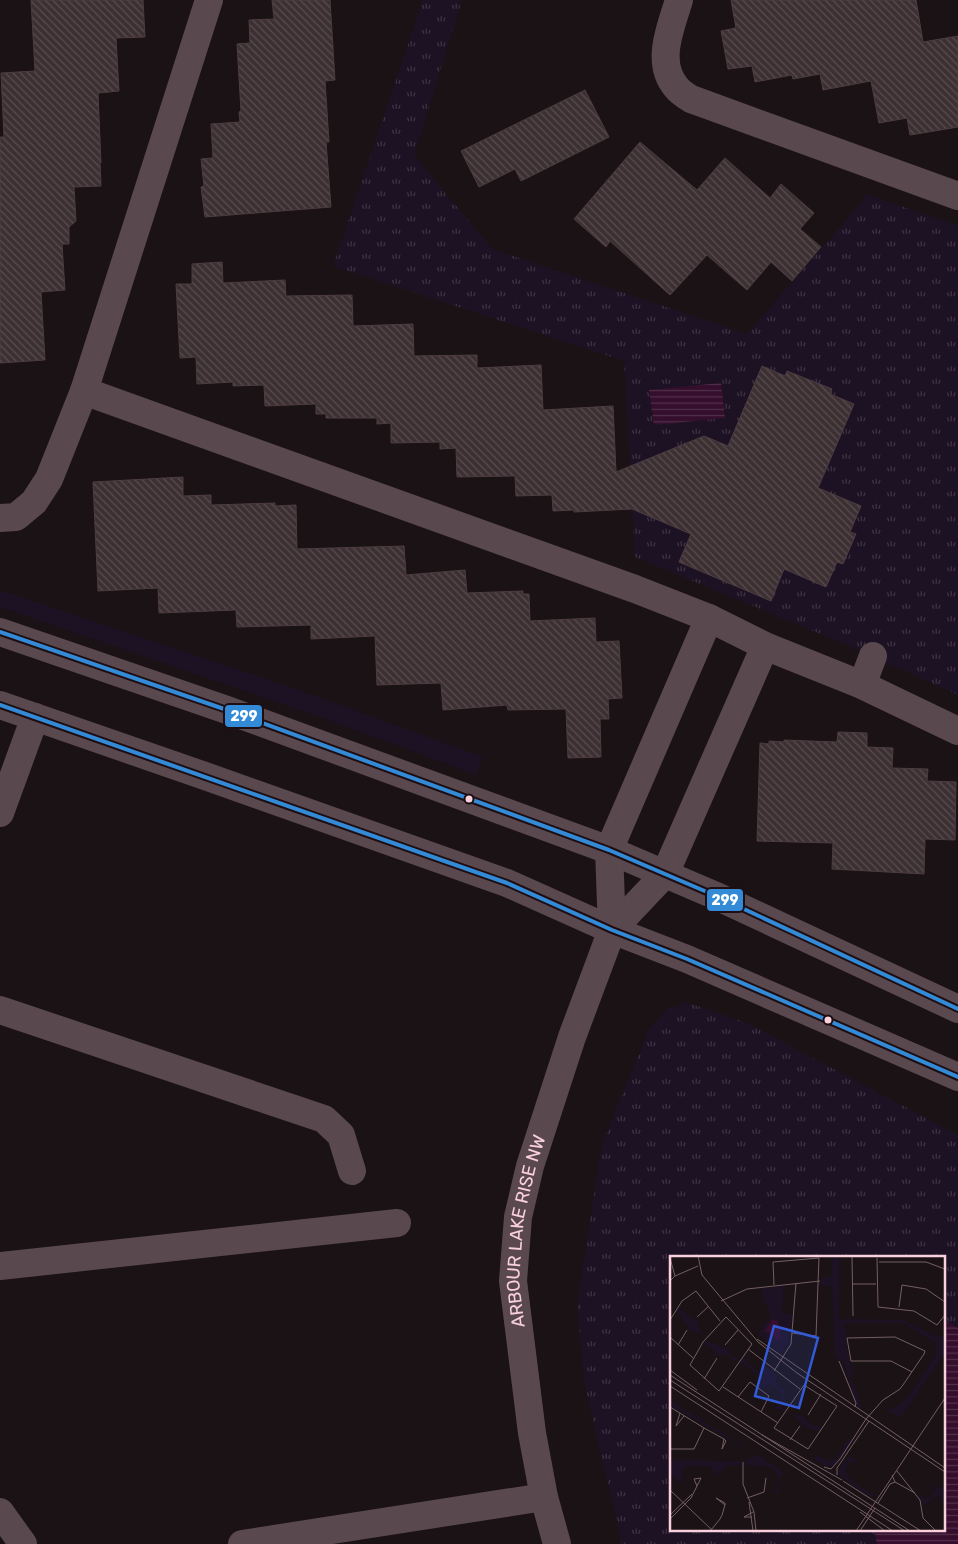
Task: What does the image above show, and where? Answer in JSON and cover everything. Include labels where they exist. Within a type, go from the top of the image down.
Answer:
[{"type":"street","points":[[0,518],[16,517],[34,502],[49,479],[84,391],[209,0]]},
{"type":"street","points":[[679,0],[665,46],[666,70],[675,87],[691,99],[958,196]]},
{"type":"street","points":[[84,391],[635,589],[709,618],[766,646],[862,685],[958,731]]},
{"type":"street","points":[[612,930],[610,850],[709,618]]},
{"type":"street","points":[[0,632],[227,710],[610,850],[723,899],[958,1009]]},
{"type":"street","points":[[612,930],[666,874],[766,646]]},
{"type":"street","points":[[862,685],[873,656]]},
{"type":"street","points":[[0,705],[507,883],[612,930],[687,959],[958,1076]]},
{"type":"street","points":[[0,813],[35,717]]},
{"type":"street","name":"ARBOUR LAKE RISE NW","points":[[557,1544],[544,1497],[532,1433],[513,1281],[518,1217],[530,1166],[572,1037],[612,930]]},
{"type":"street","points":[[0,1010],[324,1119],[341,1135],[352,1171]]},
{"type":"street","points":[[0,1266],[397,1223]]},
{"type":"street","points":[[242,1544],[544,1497]]},
{"type":"street","points":[[0,1512],[23,1544]]},
{"type":"green space","points":[[423,0],[462,0],[414,155],[492,249],[747,334],[861,203],[866,194],[958,226],[958,695],[852,647],[635,557],[624,361],[333,266]]},
{"type":"green space","points":[[0,590],[299,690],[483,757],[476,775],[298,710],[0,607]]},
{"type":"green space","points":[[686,1002],[747,1023],[958,1135],[958,1544],[622,1544],[585,1386],[577,1305],[602,1144],[649,1029],[666,1010]]},
{"type":"shaded area","points":[[721,383],[725,418],[654,425],[649,390]]},
{"type":"shaded area","points":[[946,1321],[958,1328],[958,1544],[877,1544],[874,1532],[946,1532]]},
{"type":"building","points":[[31,0],[143,0],[145,37],[116,38],[119,91],[98,93],[101,186],[74,187],[76,221],[69,227],[69,244],[62,244],[65,290],[41,292],[45,360],[0,363],[0,137],[4,137],[1,73],[35,71]]},
{"type":"building","points":[[272,0],[330,0],[335,80],[325,81],[329,142],[326,142],[331,207],[205,217],[201,187],[204,186],[201,159],[213,158],[211,124],[240,122],[237,44],[250,43],[249,20],[274,19]]},
{"type":"building","points":[[731,0],[916,0],[923,42],[958,36],[958,127],[910,135],[907,118],[879,123],[871,81],[823,90],[820,74],[793,79],[792,75],[755,82],[752,66],[728,69],[721,31],[736,28]]},
{"type":"building","points":[[585,90],[609,137],[521,181],[515,169],[479,187],[461,151]]},
{"type":"building","points":[[640,142],[697,190],[725,158],[770,198],[781,184],[814,213],[800,229],[821,247],[792,281],[771,262],[747,290],[707,255],[670,295],[610,241],[606,247],[574,219]]},
{"type":"building","points":[[222,262],[223,283],[285,280],[286,296],[352,295],[353,326],[413,324],[414,356],[477,355],[477,368],[541,365],[543,410],[613,406],[616,472],[704,436],[728,446],[762,366],[785,376],[787,371],[832,389],[830,394],[854,404],[818,488],[861,506],[850,532],[856,534],[843,564],[837,562],[826,587],[784,569],[771,601],[679,562],[691,534],[632,509],[574,512],[574,510],[553,511],[552,495],[516,496],[515,476],[457,477],[456,448],[440,449],[440,442],[391,443],[391,423],[377,424],[377,418],[326,418],[326,414],[316,414],[316,404],[265,406],[264,385],[233,386],[233,382],[197,384],[196,357],[180,358],[176,284],[192,284],[192,264]]},
{"type":"building","points":[[183,477],[183,496],[211,495],[211,505],[275,503],[275,506],[296,505],[297,549],[404,546],[406,575],[465,570],[467,593],[523,591],[523,594],[529,594],[530,621],[595,618],[596,642],[619,641],[622,698],[608,699],[609,719],[600,719],[601,757],[568,758],[566,709],[508,710],[507,705],[443,710],[441,683],[377,685],[375,636],[311,639],[311,625],[237,627],[236,610],[159,613],[158,588],[98,591],[93,482]]},
{"type":"building","points":[[838,732],[867,733],[867,747],[893,748],[892,768],[928,769],[927,781],[956,782],[955,840],[925,839],[924,874],[832,869],[833,843],[757,841],[760,743],[769,744],[769,741],[784,742],[784,740],[837,742]]},
{"type":"transit line","name":"299","points":[[0,632],[227,710],[609,850],[714,895],[958,1009]]},
{"type":"transit line","name":"299","points":[[0,705],[507,883],[612,930],[687,959],[958,1077]]}]
